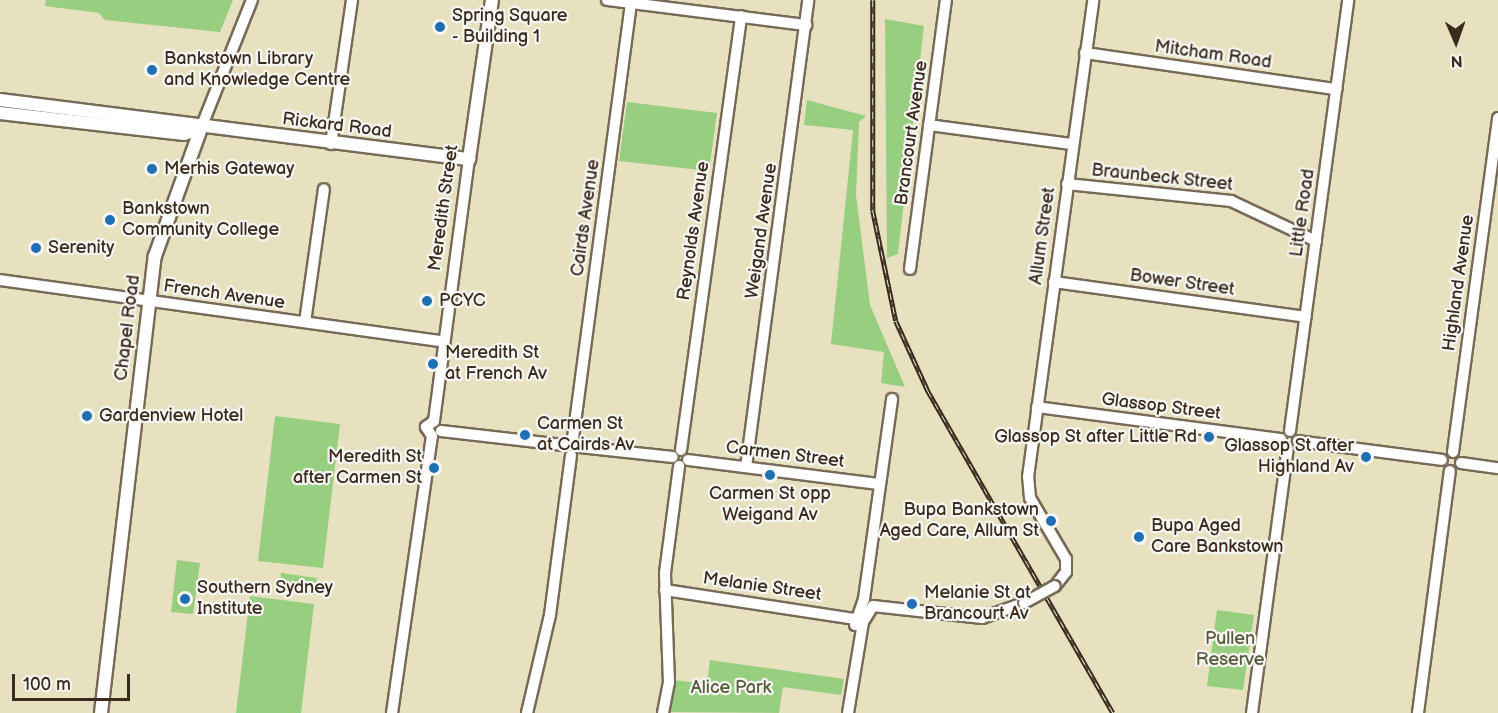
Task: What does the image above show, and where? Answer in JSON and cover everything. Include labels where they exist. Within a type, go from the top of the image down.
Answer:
[{"type":"main road","name":"Meredith Street","points":[[469,159],[492,0]]},
{"type":"main road","name":"Rickard Road","points":[[0,100],[185,121],[201,128],[469,159]]},
{"type":"main road","name":"Rickard Road","points":[[0,113],[184,134],[201,128]]},
{"type":"main road","name":"Chapel Road","points":[[101,713],[149,301],[160,230],[201,128]]},
{"type":"street","name":"Chapel Road","points":[[201,128],[252,0]]},
{"type":"street","points":[[331,144],[352,0]]},
{"type":"street","points":[[607,0],[806,25]]},
{"type":"street","name":"Weigand Avenue","points":[[746,466],[808,0]]},
{"type":"street","name":"Brancourt Avenue","points":[[909,269],[946,0]]},
{"type":"street","name":"Allum Street","points":[[865,606],[982,618],[1024,603],[1055,586],[1066,572],[1066,559],[1030,498],[1028,477],[1093,0]]},
{"type":"street","name":"Little Road","points":[[1290,431],[1348,0]]},
{"type":"street","name":"Cairds Avenue","points":[[573,438],[631,3]]},
{"type":"street","name":"Reynolds Avenue","points":[[663,713],[669,683],[665,590],[680,458],[741,16]]},
{"type":"street","name":"Mitcham Road","points":[[1085,53],[1336,89]]},
{"type":"street","name":"Highland Avenue","points":[[1453,452],[1498,118]]},
{"type":"street","points":[[930,125],[1072,144]]},
{"type":"street","name":"Meredith Street","points":[[437,434],[426,427],[434,421],[469,159]]},
{"type":"street","name":"Braunbeck Street","points":[[1067,184],[1231,201],[1316,241]]},
{"type":"street","points":[[305,322],[324,189]]},
{"type":"street","name":"French Avenue","points":[[0,280],[444,342]]},
{"type":"street","name":"Bower Street","points":[[1054,282],[1306,316]]},
{"type":"street","points":[[848,713],[865,606],[879,484],[892,399]]},
{"type":"street","name":"Glassop Street","points":[[1037,406],[1281,439]]},
{"type":"street","points":[[1252,713],[1288,448],[1281,439],[1290,431],[1298,441]]},
{"type":"street","points":[[392,713],[437,434],[563,445],[573,438],[580,447],[571,455],[550,615],[527,713]]},
{"type":"street","points":[[1288,448],[1298,441],[1442,460],[1453,452],[1461,463]]},
{"type":"street","points":[[563,445],[571,455]]},
{"type":"street","name":"Carmen Street","points":[[580,447],[879,484]]},
{"type":"street","points":[[1418,713],[1450,471],[1442,460]]},
{"type":"street","points":[[1450,471],[1461,463],[1498,468]]},
{"type":"street","name":"Melanie Street","points":[[665,590],[840,615],[854,619]]},
{"type":"street","points":[[855,664],[854,619],[865,606]]},
{"type":"green space","points":[[46,0],[233,0],[220,32],[105,20],[99,13],[45,6]]},
{"type":"green space","points":[[885,19],[924,26],[898,254],[887,258]]},
{"type":"green space","points":[[807,100],[866,116],[859,122],[856,195],[870,305],[905,387],[881,383],[884,352],[831,344],[853,130],[804,125]]},
{"type":"green space","points":[[627,102],[717,113],[709,171],[619,161]]},
{"type":"green space","points":[[275,416],[340,424],[323,568],[258,561]]},
{"type":"green space","points":[[177,560],[200,563],[193,614],[171,612]]},
{"type":"green space","points":[[281,573],[317,578],[315,595],[279,590]]},
{"type":"green space","points":[[250,596],[314,604],[301,713],[236,713]]},
{"type":"green space","name":"Pullen Reserve","points":[[1217,610],[1254,615],[1243,690],[1207,686]]},
{"type":"green space","name":"Alice Park","points":[[710,660],[844,679],[841,695],[783,687],[779,713],[670,712],[674,680],[707,684]]},
{"type":"railway","points":[[873,0],[873,211],[896,321],[928,391],[1113,713]]},
{"type":"place","name":"Spring Square - Building 1","points":[[440,27]]},
{"type":"place","name":"Bankstown Library and Knowledge Centre","points":[[152,70]]},
{"type":"place","name":"Merhis Gateway","points":[[152,169]]},
{"type":"place","name":"Bankstown Community College","points":[[110,220]]},
{"type":"place","name":"Serenity","points":[[36,248]]},
{"type":"place","name":"PCYC","points":[[427,301]]},
{"type":"place","name":"Meredith St at French Av","points":[[433,364]]},
{"type":"place","name":"Gardenview Hotel","points":[[87,416]]},
{"type":"place","name":"Carmen St at Cairds Av","points":[[525,435]]},
{"type":"place","name":"Glassop St after Little Rd","points":[[1209,437]]},
{"type":"place","name":"Glassop St after Highland Av","points":[[1366,457]]},
{"type":"place","name":"Meredith St after Carmen St","points":[[434,468]]},
{"type":"place","name":"Carmen St opp Weigand Av","points":[[770,475]]},
{"type":"place","name":"Bupa Bankstown Aged Care, Allum St","points":[[1051,521]]},
{"type":"place","name":"Bupa Aged Care Bankstown","points":[[1139,537]]},
{"type":"place","name":"Southern Sydney Institute","points":[[185,599]]},
{"type":"place","name":"Melanie St at Brancourt Av","points":[[912,604]]}]
